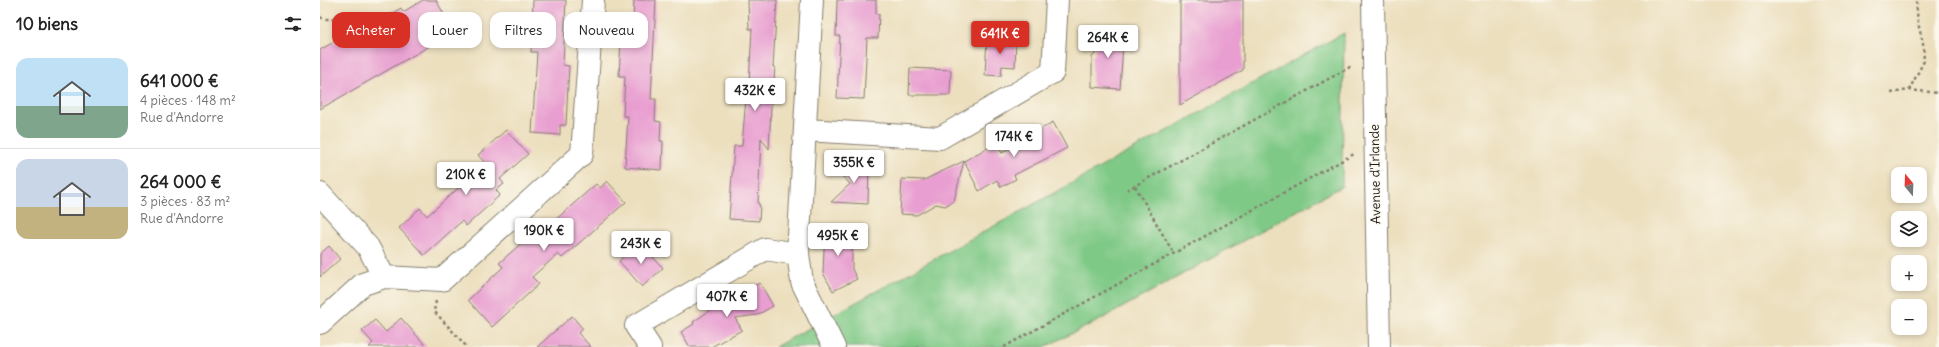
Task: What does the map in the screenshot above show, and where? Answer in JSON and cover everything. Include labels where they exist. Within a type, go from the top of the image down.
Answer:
[{"type":"street","points":[[320,323],[363,284],[384,277],[442,280],[582,154],[593,0]]},
{"type":"street","points":[[812,0],[798,254],[802,282],[834,347]]},
{"type":"street","points":[[805,130],[940,138],[1053,72],[1057,0]]},
{"type":"street","name":"Avenue d'Irlande","points":[[1373,0],[1379,347]]},
{"type":"street","points":[[320,194],[368,247],[384,277]]},
{"type":"street","points":[[650,347],[636,326],[765,249],[798,254]]},
{"type":"path","points":[[1909,90],[1924,61],[1924,43],[1918,23],[1916,0]]},
{"type":"path","points":[[320,17],[324,19],[332,19]]},
{"type":"path","points":[[1127,190],[1373,54]]},
{"type":"path","points":[[1891,93],[1909,90],[1939,93]]},
{"type":"path","points":[[1004,347],[1375,143]]},
{"type":"path","points":[[1135,186],[1174,254]]},
{"type":"path","points":[[442,280],[434,311],[467,347]]},
{"type":"green space","points":[[1344,33],[1342,186],[1098,321],[1044,347],[775,347]]},
{"type":"building","points":[[423,0],[436,0],[443,12],[418,12],[418,48],[426,48],[320,109],[320,50],[332,43],[332,48],[410,48],[410,12],[403,12]]},
{"type":"building","points":[[533,0],[566,0],[565,12],[564,12],[563,65],[569,66],[566,125],[560,125],[560,135],[532,133],[537,52],[531,52],[531,48],[556,48],[556,12],[533,12]]},
{"type":"building","points":[[634,0],[656,0],[651,99],[656,99],[655,121],[661,122],[660,141],[663,141],[662,170],[625,167],[628,116],[623,116],[625,76],[619,76],[620,48],[648,48],[648,12],[633,12]]},
{"type":"building","points":[[748,0],[777,0],[773,67],[775,67],[774,82],[772,85],[769,149],[761,138],[758,204],[760,205],[759,221],[729,219],[734,146],[742,146],[747,85],[749,83],[752,29],[749,29]]},
{"type":"building","points":[[837,0],[876,0],[876,14],[879,14],[878,38],[867,38],[864,99],[837,98],[840,36],[836,36]]},
{"type":"building","points":[[1180,0],[1243,0],[1243,70],[1180,105]]},
{"type":"building","points":[[401,8],[403,12],[394,12]]},
{"type":"building","points":[[1096,30],[1124,31],[1120,89],[1092,87],[1092,57],[1095,54]]},
{"type":"building","points":[[987,38],[1016,39],[1015,67],[1002,66],[1001,76],[985,75]]},
{"type":"building","points":[[910,68],[951,70],[950,95],[909,95]]},
{"type":"building","points":[[1053,122],[1067,148],[1014,175],[1016,179],[1001,187],[997,180],[979,191],[964,161],[996,143],[1002,153]]},
{"type":"building","points":[[506,130],[528,154],[500,179],[504,184],[496,190],[500,195],[466,226],[462,221],[424,255],[399,228],[420,208],[427,216],[464,183],[485,163],[478,155]]},
{"type":"building","points":[[964,161],[954,201],[945,206],[936,204],[917,215],[900,214],[902,179],[924,180]]},
{"type":"building","points":[[830,164],[867,167],[869,165],[868,204],[831,202],[850,184]]},
{"type":"building","points":[[607,181],[626,202],[562,258],[558,254],[532,277],[539,284],[492,327],[468,300],[503,267],[499,263],[534,232],[537,236],[596,184],[600,188]]},
{"type":"building","points":[[825,227],[852,228],[852,269],[857,279],[833,291],[823,273]]},
{"type":"building","points":[[639,242],[663,268],[642,287],[619,261]]},
{"type":"building","points":[[329,246],[340,259],[320,277],[320,254]]},
{"type":"building","points":[[760,283],[773,306],[757,315],[735,318],[742,330],[711,347],[690,347],[681,332],[724,301]]},
{"type":"building","points":[[572,316],[583,329],[578,333],[591,347],[537,347]]},
{"type":"building","points":[[401,318],[427,347],[369,347],[373,343],[362,331],[375,320],[386,332]]}]
